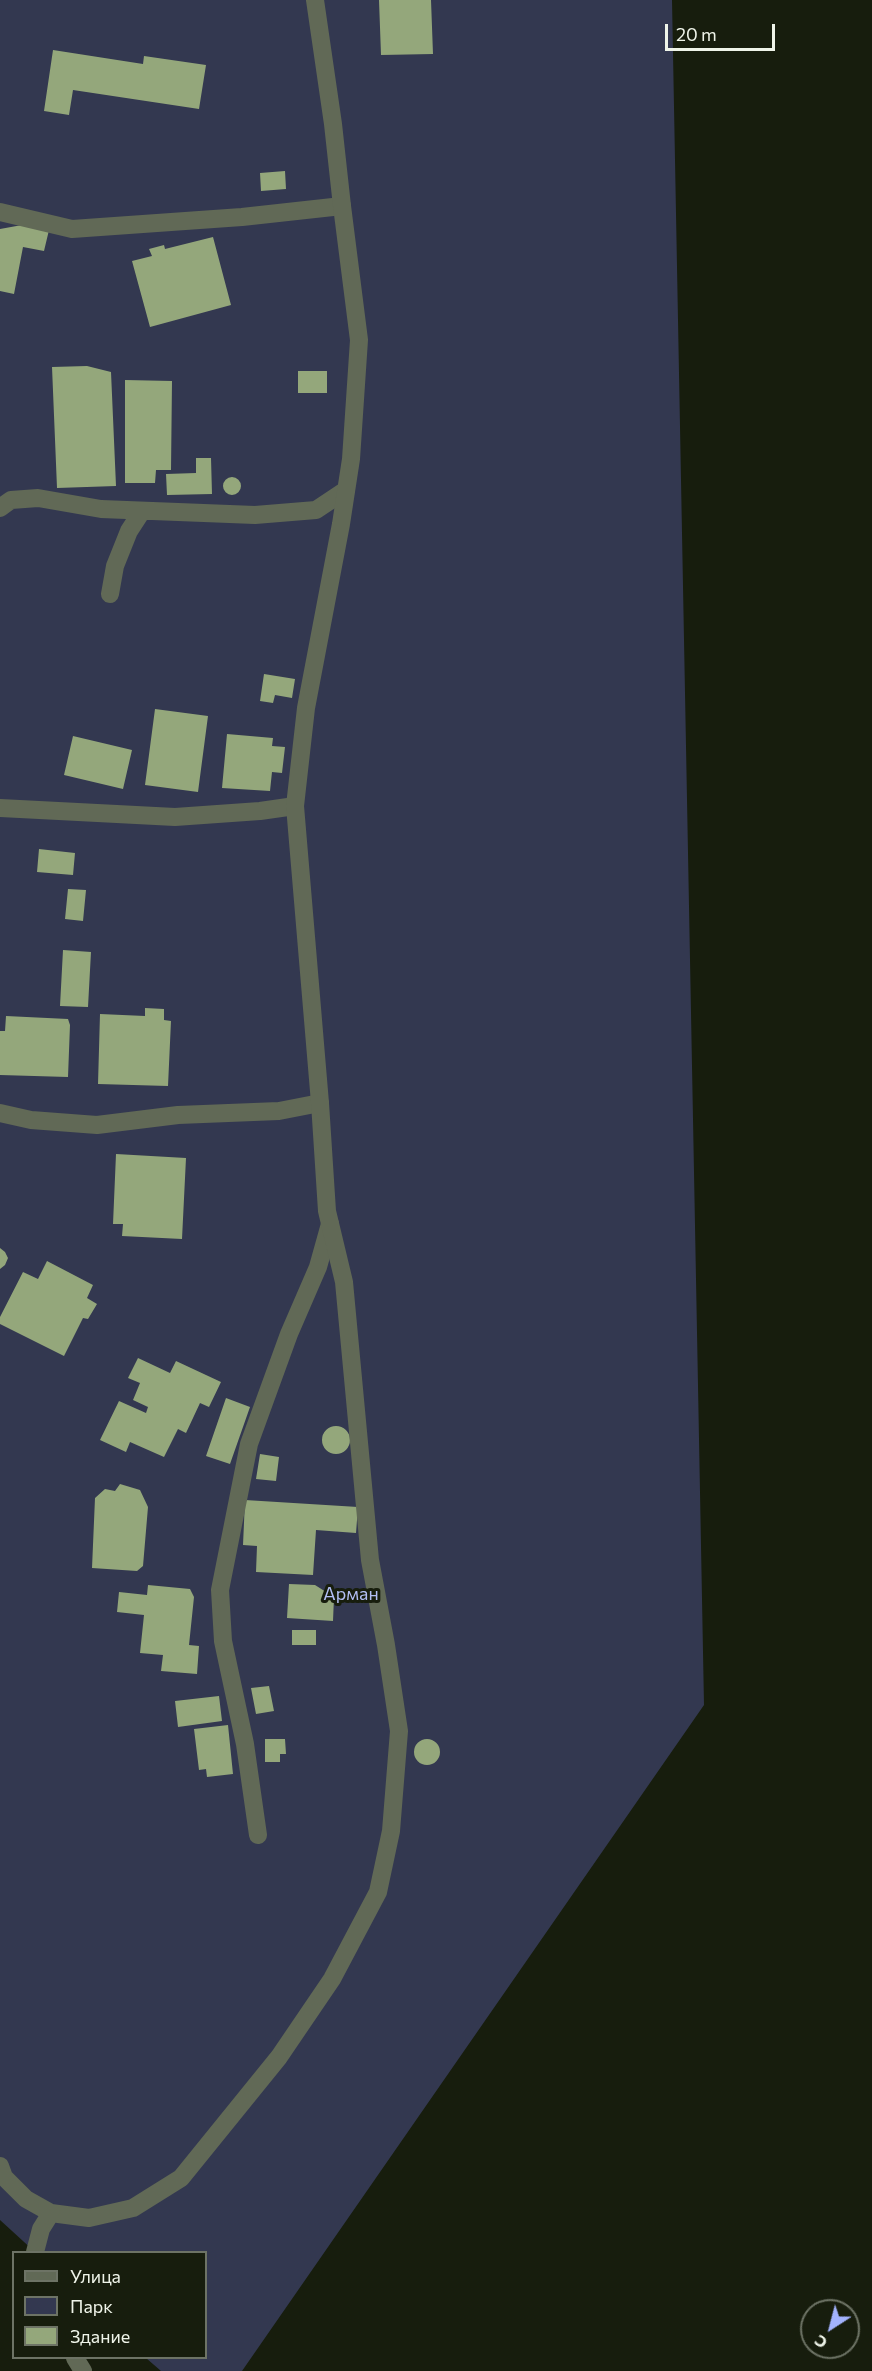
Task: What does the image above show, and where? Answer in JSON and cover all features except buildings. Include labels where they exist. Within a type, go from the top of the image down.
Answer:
[{"type":"street","points":[[0,2166],[4,2177],[26,2199],[51,2213],[89,2218],[132,2208],[181,2178],[279,2057],[332,1979],[378,1892],[392,1832],[399,1731],[370,1560],[344,1282],[327,1211],[295,806],[306,708],[351,459],[359,340],[333,124],[315,0]]},
{"type":"street","points":[[0,212],[72,229],[242,217],[342,206]]},
{"type":"street","points":[[0,508],[11,500],[38,498],[101,509],[255,516],[316,510],[346,490]]},
{"type":"street","points":[[110,594],[115,566],[129,531],[142,512]]},
{"type":"street","points":[[0,808],[175,817],[295,806]]},
{"type":"street","points":[[0,1113],[31,1120],[97,1125],[178,1115],[279,1111],[320,1103]]},
{"type":"street","points":[[258,1835],[245,1744],[223,1641],[220,1590],[249,1444],[289,1334],[318,1267],[330,1224]]},
{"type":"street","points":[[36,2251],[41,2229],[51,2213]]},
{"type":"green space","name":"Арман","points":[[0,0],[672,0],[704,1705],[242,2371],[161,2371],[147,2359],[207,2359],[207,2251],[34,2251],[0,2220]]}]
